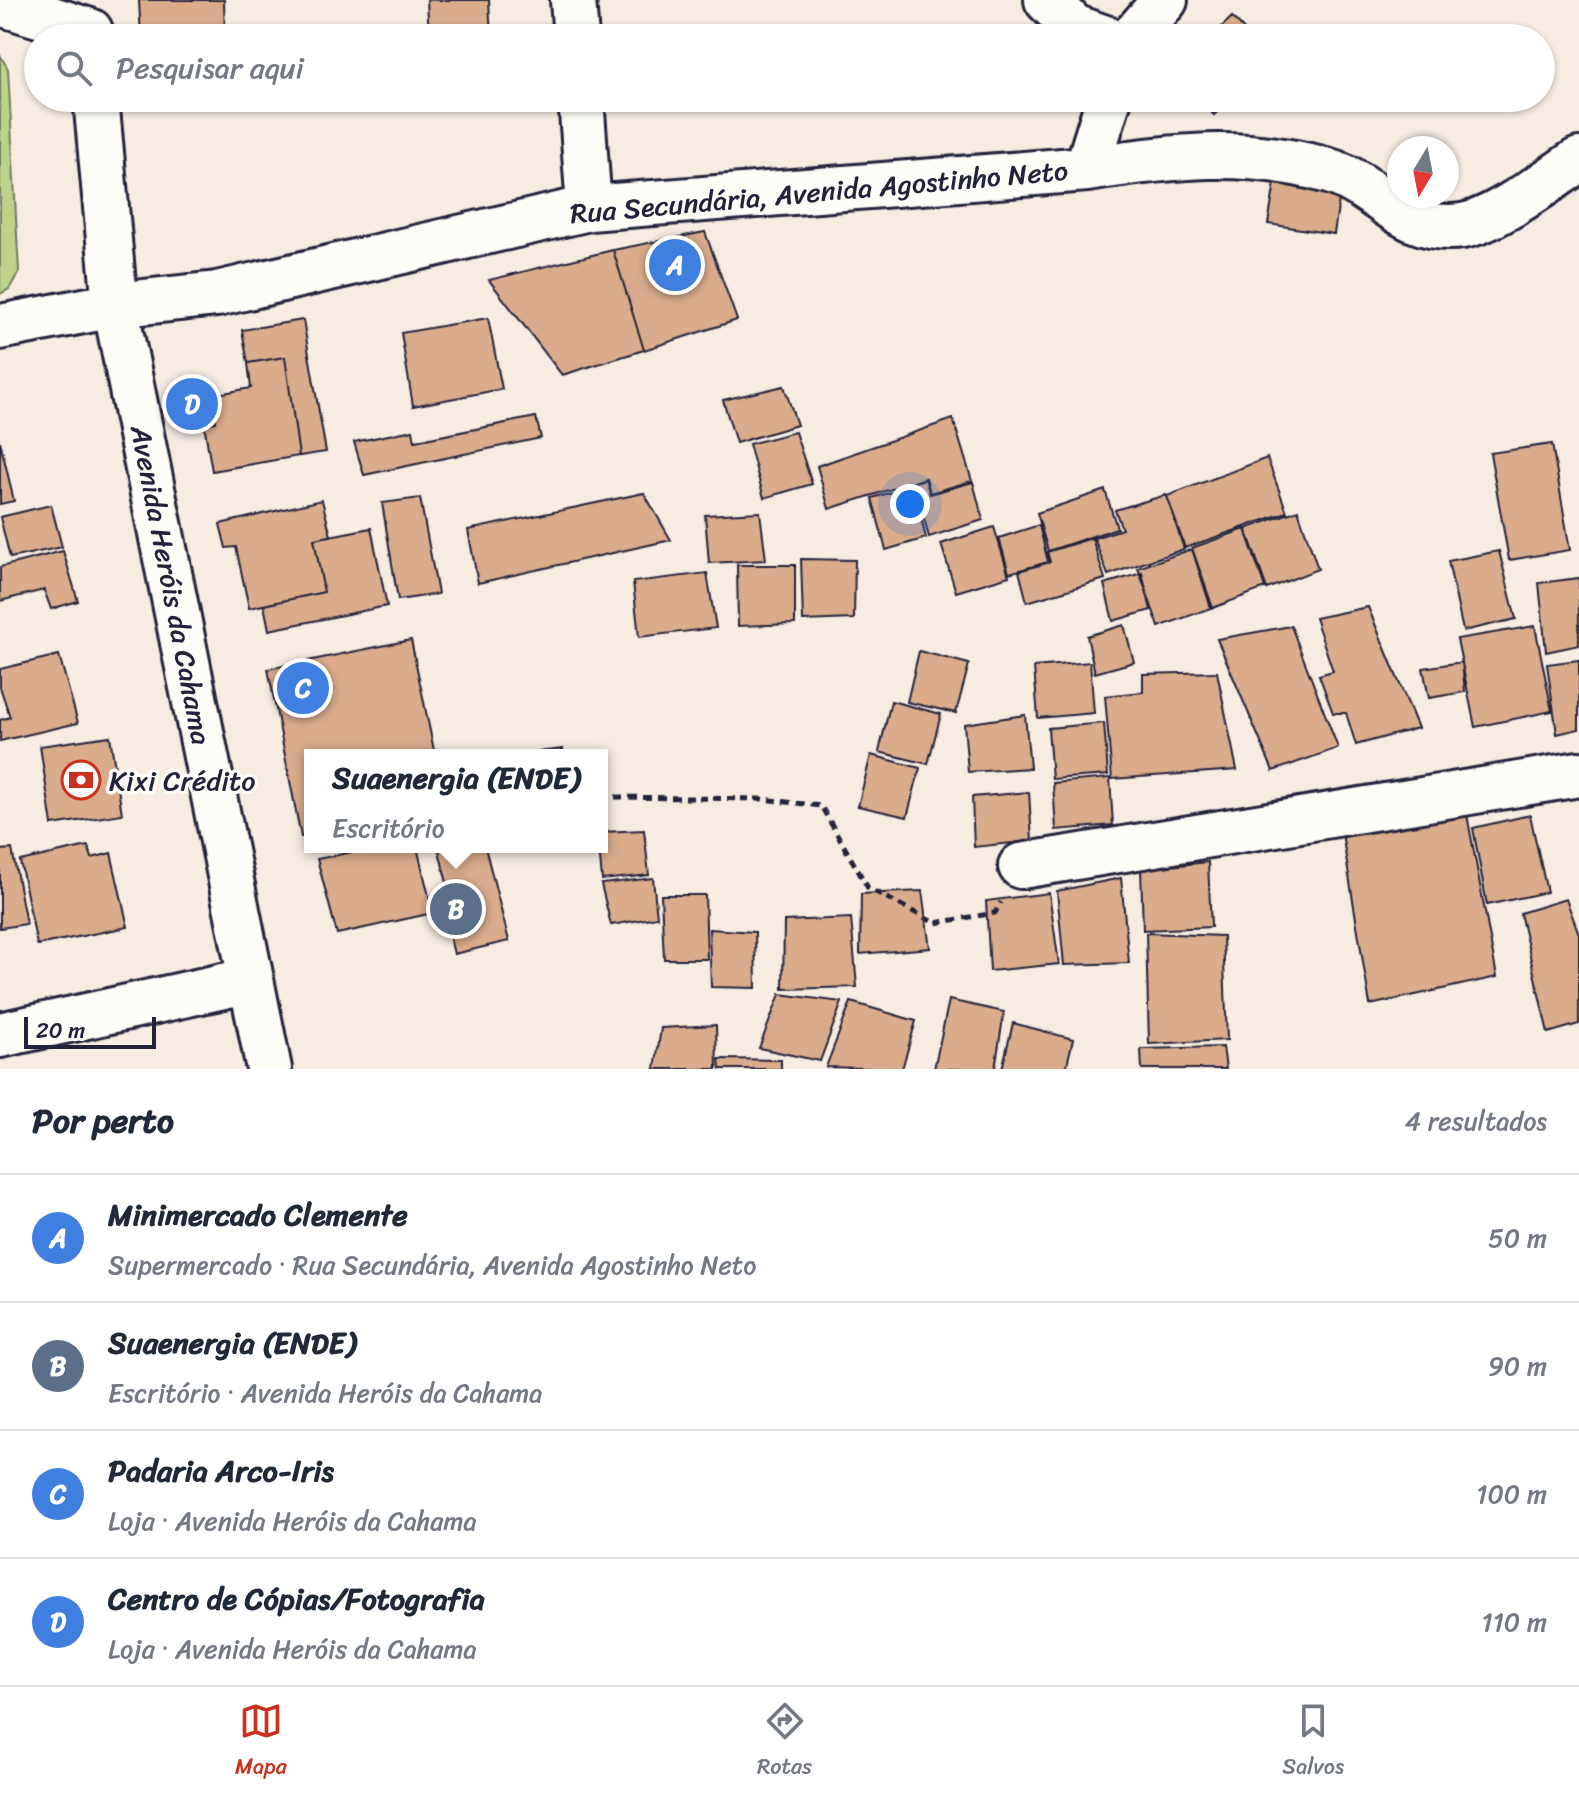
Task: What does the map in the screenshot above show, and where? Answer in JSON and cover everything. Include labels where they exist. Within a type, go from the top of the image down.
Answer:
[{"type":"street","points":[[573,0],[575,24]]},
{"type":"street","points":[[1047,0],[1071,24]]},
{"type":"street","points":[[1144,24],[1165,0]]},
{"type":"street","points":[[0,3],[89,23]]},
{"type":"street","name":"Avenida Heróis da Cahama","points":[[97,112],[115,305],[269,1069]]},
{"type":"street","points":[[582,112],[589,208]]},
{"type":"street","points":[[1087,169],[1105,112]]},
{"type":"street","name":"Rua Secundária, Avenida Agostinho Neto","points":[[0,327],[115,305],[217,294],[589,208],[1087,169],[1157,158],[1248,154],[1333,172],[1419,224],[1463,226],[1509,205],[1579,160]]},
{"type":"street","points":[[1021,866],[1579,774]]},
{"type":"street","points":[[0,1035],[251,980]]},
{"type":"path","points":[[615,797],[762,799],[821,806],[868,888],[935,923],[995,913],[1021,866]]},
{"type":"green space","points":[[0,55],[8,69],[19,272],[9,289],[0,294]]},
{"type":"building","points":[[139,0],[224,0],[225,24],[140,24]]},
{"type":"building","points":[[427,0],[489,0],[490,24],[428,24]]},
{"type":"building","points":[[1232,17],[1239,24],[1225,24]]},
{"type":"building","points":[[1275,183],[1340,193],[1334,234],[1268,224]]},
{"type":"building","points":[[705,232],[737,320],[644,350],[613,250]]},
{"type":"building","points":[[613,250],[644,350],[562,375],[489,280]]},
{"type":"building","points":[[488,318],[502,389],[413,406],[401,333]]},
{"type":"building","points":[[303,320],[326,452],[299,456],[285,357],[248,363],[242,330]]},
{"type":"building","points":[[285,357],[299,456],[212,471],[204,424],[216,422],[212,395],[251,388],[248,363]]},
{"type":"building","points":[[784,386],[797,425],[736,443],[723,400]]},
{"type":"building","points":[[536,417],[541,438],[364,475],[354,442],[413,430],[415,441]]},
{"type":"building","points":[[953,419],[972,481],[930,493],[926,478],[829,509],[817,466]]},
{"type":"building","points":[[795,432],[812,484],[764,498],[749,444]]},
{"type":"building","points":[[0,441],[14,501],[0,504]]},
{"type":"building","points":[[1552,444],[1570,550],[1509,560],[1490,453]]},
{"type":"building","points":[[1267,458],[1287,512],[1185,548],[1167,496]]},
{"type":"building","points":[[925,479],[930,494],[973,482],[983,520],[929,537],[914,482]]},
{"type":"building","points":[[913,486],[926,538],[886,550],[872,498]]},
{"type":"building","points":[[1105,490],[1117,528],[1048,551],[1037,513]]},
{"type":"building","points":[[644,493],[671,540],[478,583],[468,530]]},
{"type":"building","points":[[1166,495],[1184,549],[1108,575],[1094,538],[1122,529],[1115,510]]},
{"type":"building","points":[[420,498],[438,594],[398,600],[382,503]]},
{"type":"building","points":[[322,500],[331,536],[314,539],[324,592],[249,608],[236,547],[226,548],[220,524]]},
{"type":"building","points":[[51,505],[62,547],[10,558],[0,517]]},
{"type":"building","points":[[1298,510],[1318,569],[1267,589],[1246,529]]},
{"type":"building","points":[[760,512],[766,560],[709,563],[705,515]]},
{"type":"building","points":[[1039,525],[1048,562],[1009,573],[999,538]]},
{"type":"building","points":[[994,527],[1009,576],[956,592],[941,544]]},
{"type":"building","points":[[371,528],[387,606],[269,630],[264,605],[324,592],[314,539]]},
{"type":"building","points":[[1245,529],[1265,588],[1213,608],[1192,548]]},
{"type":"building","points":[[1092,538],[1105,579],[1027,602],[1019,571],[1050,562],[1047,552]]},
{"type":"building","points":[[1192,549],[1211,608],[1159,627],[1138,568]]},
{"type":"building","points":[[63,551],[78,601],[51,609],[44,590],[0,601],[0,567]]},
{"type":"building","points":[[1499,551],[1516,619],[1463,631],[1448,561]]},
{"type":"building","points":[[801,559],[855,560],[854,619],[803,621]]},
{"type":"building","points":[[737,565],[795,565],[795,624],[738,626]]},
{"type":"building","points":[[707,573],[716,628],[639,637],[633,582]]},
{"type":"building","points":[[1142,573],[1151,610],[1113,621],[1104,584]]},
{"type":"building","points":[[1579,578],[1579,645],[1546,652],[1539,583]]},
{"type":"building","points":[[1368,607],[1418,728],[1356,745],[1346,713],[1333,713],[1319,675],[1333,671],[1315,618]]},
{"type":"building","points":[[1124,625],[1134,662],[1095,673],[1087,636]]},
{"type":"building","points":[[1291,626],[1338,748],[1273,771],[1217,639]]},
{"type":"building","points":[[1535,626],[1552,711],[1475,727],[1457,639]]},
{"type":"building","points":[[411,640],[434,749],[304,749],[304,837],[301,837],[268,669]]},
{"type":"building","points":[[919,651],[969,664],[956,713],[907,702]]},
{"type":"building","points":[[59,655],[78,723],[0,741],[0,720],[10,717],[0,687],[0,669]]},
{"type":"building","points":[[1579,660],[1579,729],[1557,734],[1547,664]]},
{"type":"building","points":[[1090,662],[1094,713],[1038,718],[1034,667]]},
{"type":"building","points":[[1462,662],[1465,692],[1429,698],[1423,668]]},
{"type":"building","points":[[1217,672],[1237,770],[1112,779],[1105,696],[1143,692],[1143,674]]},
{"type":"building","points":[[891,701],[941,714],[928,764],[879,752]]},
{"type":"building","points":[[1025,715],[1030,768],[968,772],[964,724]]},
{"type":"building","points":[[1104,723],[1108,775],[1052,779],[1048,728]]},
{"type":"building","name":"Kixi Crédito","points":[[110,736],[122,814],[52,825],[40,746]]},
{"type":"building","points":[[871,755],[920,768],[907,817],[858,806]]},
{"type":"building","points":[[1110,778],[1113,825],[1056,830],[1053,783]]},
{"type":"building","points":[[1029,792],[1032,841],[974,847],[972,797]]},
{"type":"building","points":[[1466,809],[1497,977],[1370,1005],[1342,833]]},
{"type":"building","points":[[1530,815],[1547,892],[1487,905],[1473,828]]},
{"type":"building","points":[[644,830],[649,875],[602,880],[600,853],[608,853],[608,832]]},
{"type":"building","points":[[88,846],[92,858],[111,853],[128,927],[37,945],[20,861]]},
{"type":"building","points":[[12,849],[26,924],[0,928],[0,850]]},
{"type":"building","points":[[347,853],[418,853],[433,913],[337,934],[317,859]]},
{"type":"building","points":[[440,853],[487,853],[509,941],[454,954],[443,910],[453,907]]},
{"type":"building","points":[[1208,862],[1211,927],[1143,930],[1141,869]]},
{"type":"building","points":[[653,878],[657,917],[611,925],[601,884]]},
{"type":"building","points":[[1121,878],[1129,963],[1064,965],[1057,891]]},
{"type":"building","points":[[922,891],[930,948],[860,954],[861,894]]},
{"type":"building","points":[[1049,893],[1059,964],[990,971],[986,901]]},
{"type":"building","points":[[661,895],[705,895],[707,959],[664,959]]},
{"type":"building","points":[[1566,899],[1579,934],[1579,1024],[1548,1033],[1520,913]]},
{"type":"building","points":[[851,918],[857,987],[783,989],[784,921]]},
{"type":"building","points":[[709,929],[755,932],[756,988],[711,987]]},
{"type":"building","points":[[1146,933],[1223,936],[1227,1040],[1149,1044]]},
{"type":"building","points":[[780,994],[842,1002],[820,1061],[759,1048]]},
{"type":"building","points":[[949,1000],[1004,1012],[995,1069],[934,1069]]},
{"type":"building","points":[[851,1002],[916,1021],[902,1069],[826,1067]]},
{"type":"building","points":[[1013,1023],[1073,1039],[1066,1069],[1002,1069]]},
{"type":"building","points":[[716,1025],[717,1069],[655,1069],[661,1028]]},
{"type":"building","points":[[1223,1047],[1226,1069],[1142,1069],[1141,1049]]},
{"type":"building","points":[[719,1059],[781,1060],[781,1069],[720,1069]]},
{"type":"place","name":"Minimercado Clemente","points":[[675,265]]},
{"type":"place","name":"Centro de Cópias/Fotografia","points":[[192,404]]},
{"type":"place","name":"Padaria Arco-Iris","points":[[303,688]]},
{"type":"place","name":"Kixi Crédito","points":[[81,780]]},
{"type":"place","name":"Suaenergia (ENDE)","points":[[456,909]]}]
